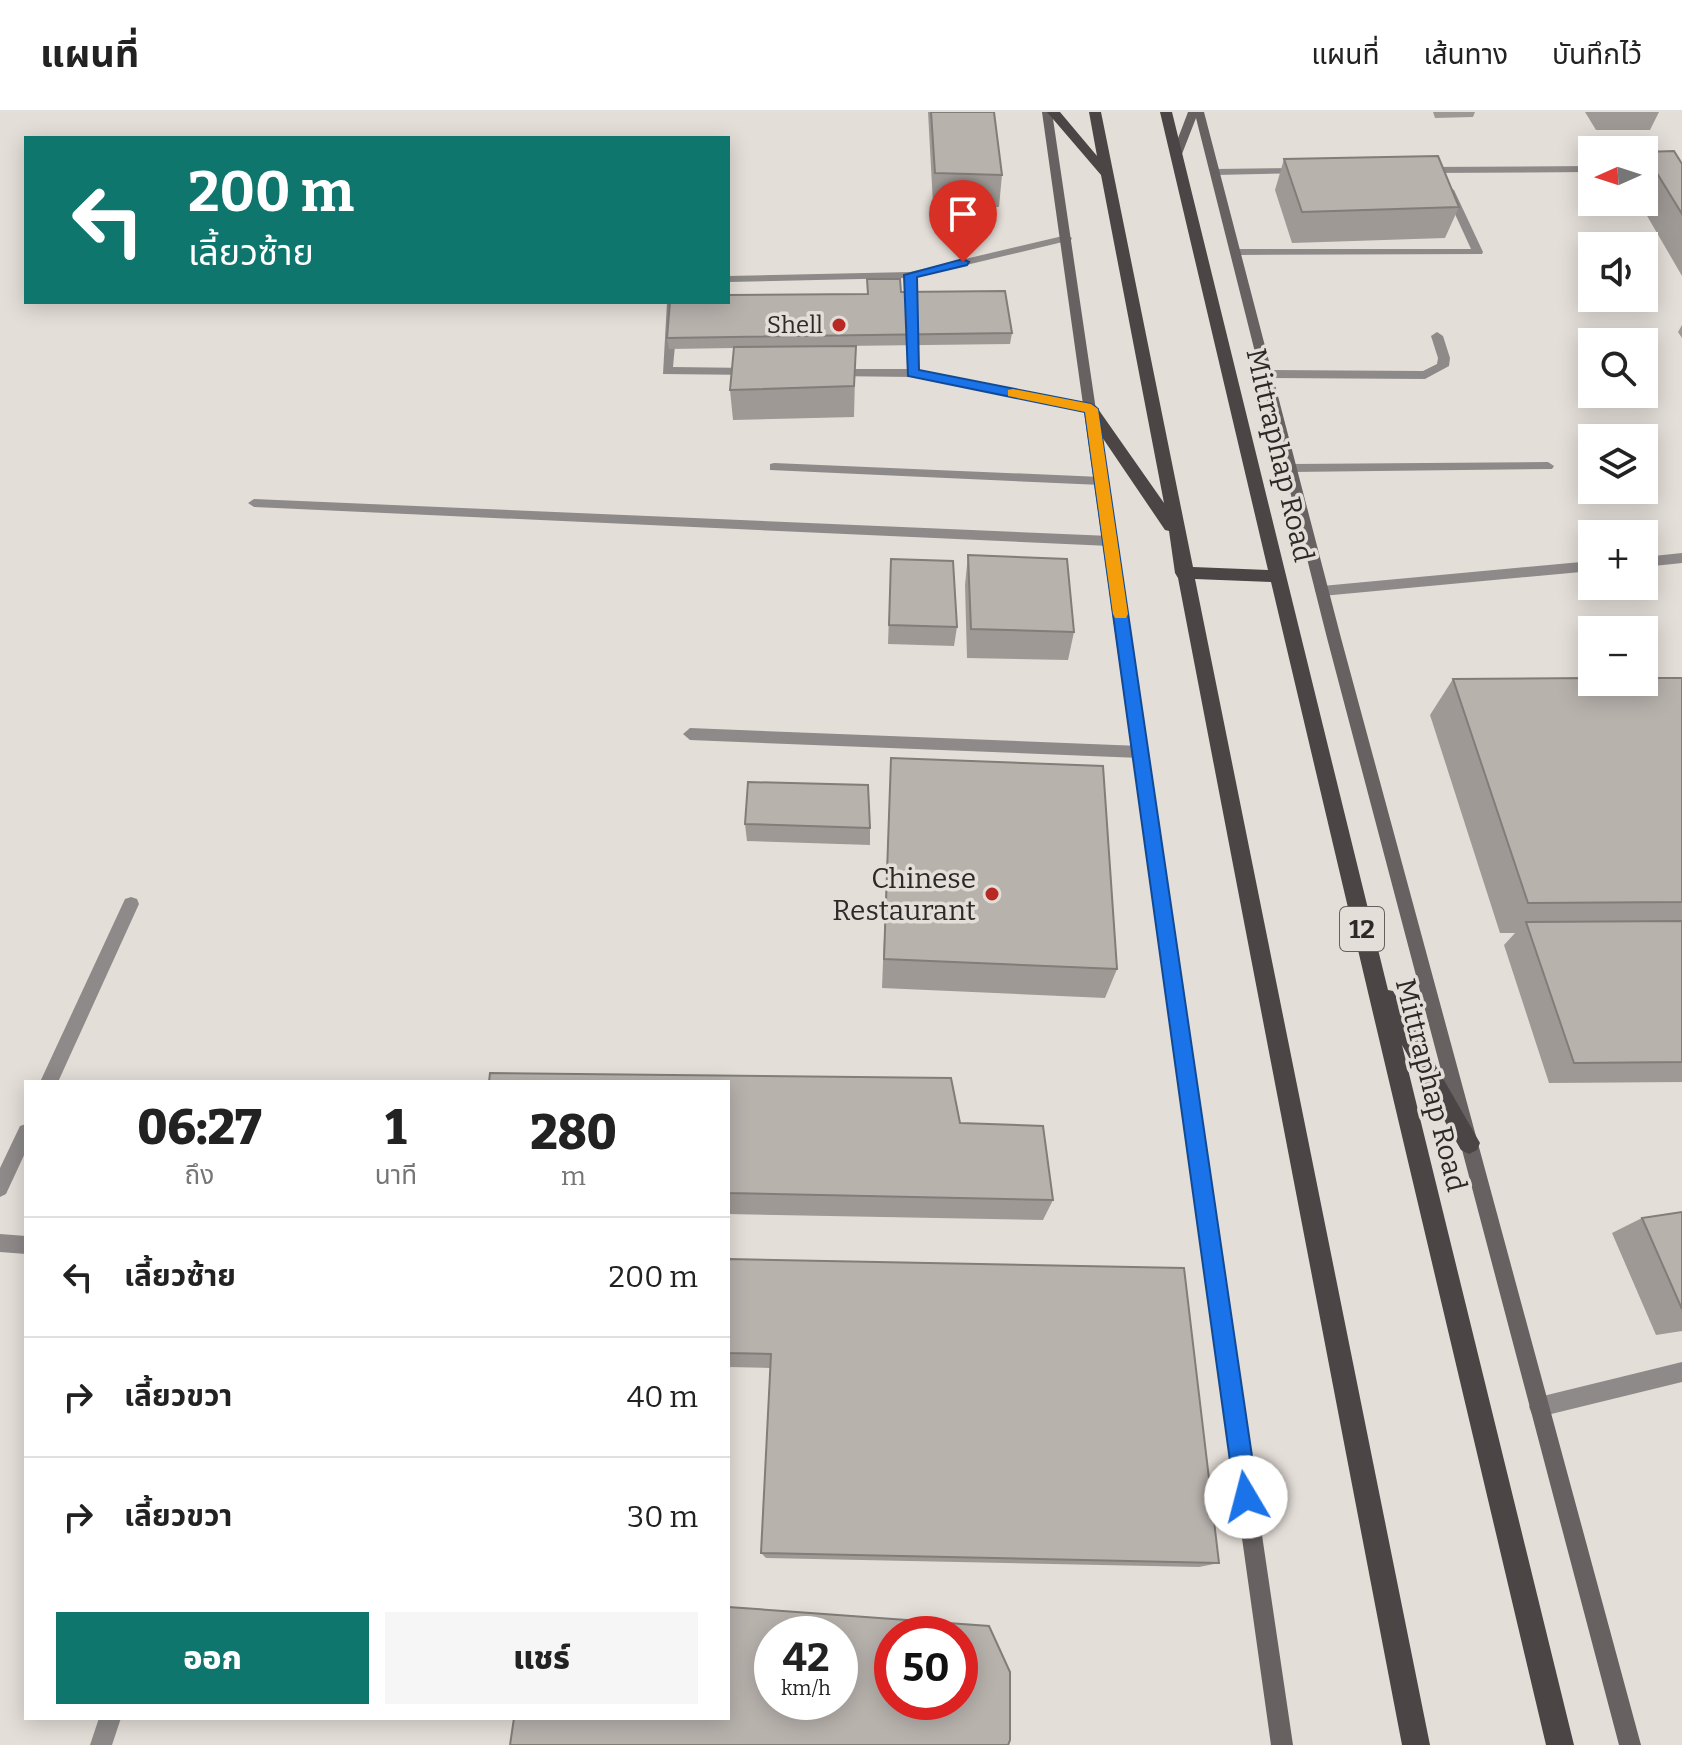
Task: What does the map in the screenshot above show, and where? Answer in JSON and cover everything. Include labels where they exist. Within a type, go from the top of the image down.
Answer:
[{"type":"main road","points":[[1047,112],[1282,1745]]},
{"type":"main road","points":[[1053,112],[1107,175]]},
{"type":"main road","points":[[1095,112],[1183,573],[1416,1745]]},
{"type":"main road","name":"Mittraphap Road","points":[[1166,112],[1560,1745]]},
{"type":"main road","points":[[1177,154],[1196,112]]},
{"type":"main road","points":[[1196,112],[1215,172],[1322,591],[1630,1745]]},
{"type":"main road","points":[[1091,409],[1176,533]]},
{"type":"main road","points":[[1183,573],[1278,576]]},
{"type":"main road","points":[[1374,977],[1469,1143]]},
{"type":"street","points":[[1410,170],[1578,169]]},
{"type":"street","points":[[1235,252],[1478,252],[1439,170]]},
{"type":"street","points":[[1215,172],[1320,171]]},
{"type":"street","points":[[730,279],[910,275],[1067,238]]},
{"type":"street","points":[[910,275],[913,373]]},
{"type":"street","points":[[673,304],[667,371],[759,372]]},
{"type":"street","points":[[1267,374],[1425,375],[1443,366],[1444,358],[1437,336]]},
{"type":"street","points":[[820,373],[913,373],[1091,409]]},
{"type":"street","points":[[1291,468],[1548,466]]},
{"type":"street","points":[[774,467],[1101,481]]},
{"type":"street","points":[[254,503],[1110,541]]},
{"type":"street","points":[[1658,561],[1682,558]]},
{"type":"street","points":[[1322,591],[1578,567]]},
{"type":"street","points":[[690,734],[1140,752]]},
{"type":"street","points":[[50,1080],[131,904]]},
{"type":"street","points":[[0,1188],[24,1136]]},
{"type":"street","points":[[0,1243],[24,1245]]},
{"type":"street","points":[[1539,1407],[1682,1372]]},
{"type":"street","points":[[101,1745],[109,1720]]},
{"type":"building","points":[[931,112],[994,112],[1002,175],[935,173]]},
{"type":"building","points":[[1674,151],[1682,164],[1682,214],[1658,175],[1658,152]]},
{"type":"building","points":[[1438,156],[1459,207],[1302,212],[1284,159]]},
{"type":"building","name":"Shell","points":[[867,279],[900,279],[901,292],[1005,291],[1012,333],[667,338],[670,304],[730,304],[730,295],[868,294]]},
{"type":"building","points":[[856,346],[854,386],[730,390],[734,347]]},
{"type":"building","points":[[968,555],[1067,559],[1074,632],[971,629]]},
{"type":"building","points":[[891,559],[953,561],[957,627],[889,625]]},
{"type":"building","points":[[1578,678],[1578,696],[1658,696],[1658,678],[1682,678],[1682,902],[1528,903],[1453,679]]},
{"type":"building","name":"Chinese Restaurant","points":[[891,758],[1103,766],[1117,969],[884,959]]},
{"type":"building","points":[[748,782],[868,785],[870,828],[745,824]]},
{"type":"building","points":[[1682,921],[1682,1062],[1574,1063],[1526,922]]},
{"type":"building","points":[[490,1073],[951,1078],[960,1123],[1043,1126],[1053,1200],[730,1193],[730,1080],[489,1080]]},
{"type":"building","points":[[1682,1212],[1682,1309],[1642,1218]]},
{"type":"building","points":[[730,1259],[1184,1268],[1219,1563],[761,1553],[771,1354],[730,1353]]},
{"type":"building","points":[[730,1607],[852,1616],[754,1616],[754,1720],[858,1720],[858,1616],[874,1618],[874,1720],[978,1720],[978,1625],[989,1626],[1010,1672],[1008,1745],[510,1745],[514,1720],[730,1720]]},
{"type":"slow traffic","points":[[1013,393],[1091,409],[1120,614]]},
{"type":"place","name":"Shell","points":[[839,325]]},
{"type":"place","name":"Chinese Restaurant","points":[[992,894]]},
{"type":"route","points":[[963,262],[910,275],[913,373],[1091,409],[1246,1497]]}]
